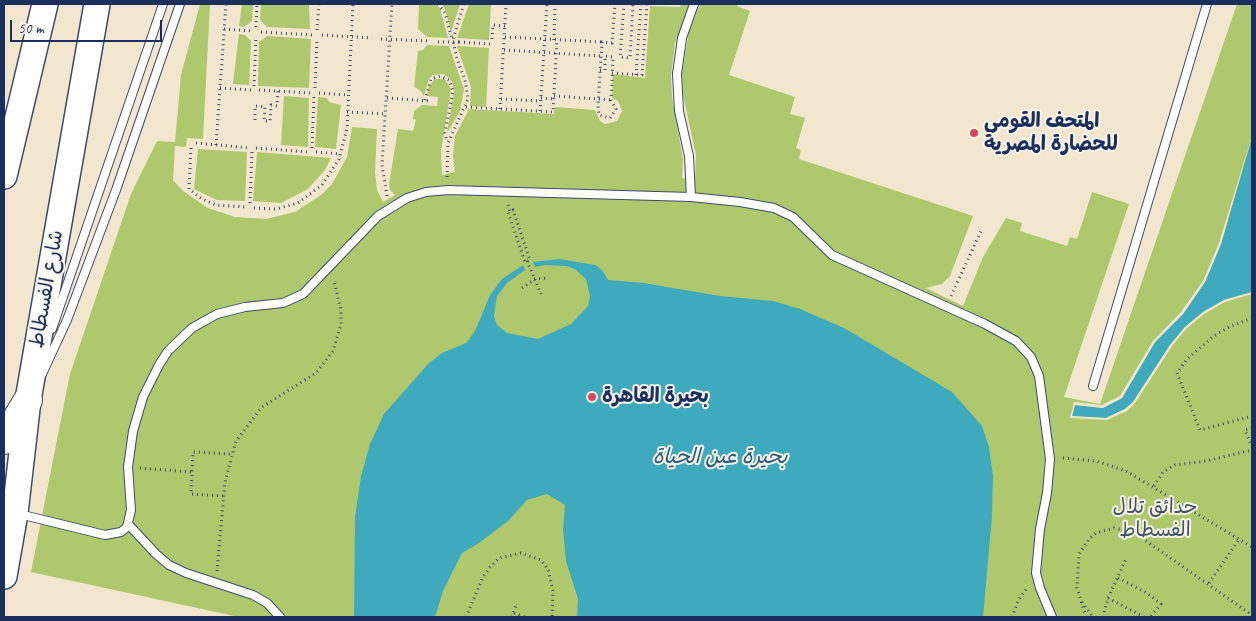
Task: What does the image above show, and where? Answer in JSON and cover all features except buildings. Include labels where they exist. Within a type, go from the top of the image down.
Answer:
[{"type":"highway","points":[[4,440],[28,400]]},
{"type":"main road","points":[[4,176],[45,4]]},
{"type":"main road","name":"شارع الفسطاط","points":[[4,576],[15,513],[28,400],[97,4]]},
{"type":"lane","points":[[50,335],[162,4]]},
{"type":"lane","points":[[28,400],[55,349],[67,320],[116,190],[180,4]]},
{"type":"lane","points":[[691,197],[689,156],[679,111],[677,74],[682,38],[694,4]]},
{"type":"lane","points":[[1093,386],[1207,4]]},
{"type":"lane","points":[[15,513],[105,535],[121,532],[128,524],[131,510],[128,467],[133,430],[143,397],[159,365],[180,338],[204,320],[231,309],[274,304],[293,299],[312,286],[372,222],[392,205],[416,194],[448,190],[691,197],[750,203],[783,212],[802,224],[832,255],[1006,335],[1024,348],[1031,357],[1039,376],[1050,459],[1047,493],[1040,528],[1036,573],[1052,617]]},
{"type":"lane","points":[[28,400],[46,344]]},
{"type":"lane","points":[[128,524],[169,565],[186,573],[253,595],[267,602],[280,617]]},
{"type":"path","points":[[216,145],[226,4]]},
{"type":"path","points":[[256,27],[257,4]]},
{"type":"path","points":[[318,30],[319,4]]},
{"type":"path","points":[[254,208],[276,210],[298,203],[322,184],[341,154],[347,129],[353,4]]},
{"type":"path","points":[[392,4],[383,178],[385,191],[392,205]]},
{"type":"path","points":[[438,4],[445,12],[456,56],[467,89],[466,107],[448,143]]},
{"type":"path","points":[[453,39],[464,4]]},
{"type":"path","points":[[500,109],[506,4]]},
{"type":"path","points":[[540,111],[547,4]]},
{"type":"path","points":[[466,107],[553,112],[556,54],[555,4]]},
{"type":"path","points":[[504,37],[612,43],[615,4]]},
{"type":"path","points":[[624,4],[620,57],[630,58],[633,4]]},
{"type":"path","points":[[636,75],[641,4]]},
{"type":"path","points":[[612,72],[642,75],[647,4]]},
{"type":"path","points":[[492,40],[493,25],[505,26]]},
{"type":"path","points":[[224,29],[252,31]]},
{"type":"path","points":[[261,32],[313,35]]},
{"type":"path","points":[[322,35],[372,38]]},
{"type":"path","points":[[254,86],[256,36]]},
{"type":"path","points":[[381,38],[430,41]]},
{"type":"path","points":[[315,88],[317,39]]},
{"type":"path","points":[[438,42],[490,44]]},
{"type":"path","points":[[600,70],[605,70],[605,56],[613,56],[610,100],[616,110],[613,116],[606,119],[597,112],[598,100],[600,70],[602,42]]},
{"type":"path","points":[[504,50],[601,56]]},
{"type":"path","points":[[387,98],[427,100],[431,79],[440,76],[450,80],[453,91],[445,133],[448,143],[448,190]]},
{"type":"path","points":[[220,88],[251,90]]},
{"type":"path","points":[[259,90],[310,93]]},
{"type":"path","points":[[255,120],[255,106],[265,107],[264,121],[270,121],[271,105],[277,106],[278,91]]},
{"type":"path","points":[[319,93],[348,95]]},
{"type":"path","points":[[312,148],[314,96]]},
{"type":"path","points":[[501,98],[610,100]]},
{"type":"path","points":[[347,112],[386,114]]},
{"type":"path","points":[[196,143],[249,148]]},
{"type":"path","points":[[191,148],[188,189],[202,199],[216,205],[246,207]]},
{"type":"path","points":[[256,148],[308,152]]},
{"type":"path","points":[[250,203],[252,152]]},
{"type":"path","points":[[316,152],[341,154]]},
{"type":"path","points":[[527,261],[530,260],[513,210],[508,212],[525,262],[527,261],[541,294]]},
{"type":"path","points":[[946,306],[981,231]]},
{"type":"path","points":[[215,583],[223,496],[231,454],[244,429],[262,407],[316,373],[333,351],[339,331],[341,310],[330,268]]},
{"type":"path","points":[[522,288],[535,279],[548,278]]},
{"type":"path","points":[[1252,318],[1228,327],[1214,336],[1188,359],[1177,373],[1200,430],[1252,416]]},
{"type":"path","points":[[1154,486],[1163,472],[1175,465],[1222,458],[1252,448],[1245,430],[1252,428]]},
{"type":"path","points":[[1248,436],[1252,435]]},
{"type":"path","points":[[223,496],[191,494],[193,452],[231,454]]},
{"type":"path","points":[[1050,459],[1096,462],[1126,471],[1154,486],[1252,547]]},
{"type":"path","points":[[128,467],[192,472]]},
{"type":"path","points":[[1086,617],[1076,577],[1079,554],[1083,546],[1096,533],[1114,528],[1139,536],[1252,616]]},
{"type":"path","points":[[1209,584],[1240,538]]},
{"type":"path","points":[[466,617],[483,577],[490,567],[499,558],[521,553],[541,560],[548,569],[553,591],[552,617]]},
{"type":"path","points":[[1103,617],[1108,598],[1126,559]]},
{"type":"path","points":[[1012,617],[1019,599],[1036,573]]},
{"type":"path","points":[[1118,578],[1147,593],[1161,604],[1150,617]]},
{"type":"path","points":[[1108,598],[1144,617]]},
{"type":"path","points":[[1080,599],[1093,617]]},
{"type":"path","points":[[516,605],[513,615],[525,617]]},
{"type":"green space","name":"بحيرة القاهرة","points":[[200,4],[210,4],[203,139],[187,138],[186,147],[175,146],[173,180],[183,191],[208,208],[235,217],[266,219],[295,212],[321,195],[332,184],[347,157],[352,127],[377,129],[375,172],[377,190],[383,202],[395,195],[390,190],[389,185],[398,129],[413,131],[416,120],[413,119],[414,111],[422,105],[437,106],[438,97],[427,96],[429,86],[435,79],[445,79],[451,89],[441,151],[442,175],[455,172],[453,156],[455,136],[469,109],[554,114],[555,107],[595,110],[600,121],[605,124],[617,121],[622,111],[618,101],[612,98],[613,74],[645,78],[650,6],[680,7],[681,4],[689,4],[675,43],[671,76],[672,97],[683,159],[682,178],[695,181],[696,155],[683,95],[682,73],[689,31],[700,4],[738,4],[737,6],[750,11],[729,75],[795,97],[790,114],[805,118],[796,148],[801,150],[799,159],[973,216],[950,276],[942,284],[926,288],[963,306],[983,257],[1006,218],[1022,223],[1020,231],[1067,246],[1070,237],[1077,239],[1092,192],[1129,204],[1064,397],[1100,404],[1237,4],[1252,4],[1252,617],[239,617],[31,572],[70,374],[131,194],[157,141],[175,142],[181,75]]},
{"type":"green space","points":[[242,4],[253,4],[252,21],[244,27],[239,26]]},
{"type":"green space","points":[[261,4],[309,4],[310,29],[267,27],[260,20]]},
{"type":"green space","points":[[419,4],[435,4],[440,8],[448,38],[427,37],[418,29]]},
{"type":"green space","points":[[442,4],[460,4],[451,32],[446,12]]},
{"type":"green space","points":[[469,4],[491,4],[489,40],[457,38]]},
{"type":"green space","points":[[239,34],[245,35],[251,41],[249,85],[233,84]]},
{"type":"green space","points":[[267,36],[311,39],[309,88],[258,86],[259,42]]},
{"type":"green space","points":[[427,45],[449,46],[464,89],[460,111],[447,133],[454,92],[452,81],[444,74],[433,75],[429,79],[424,96],[420,90],[414,87],[418,51],[423,50]]},
{"type":"green space","points":[[457,46],[489,48],[486,107],[470,106],[471,87]]},
{"type":"green space","points":[[284,96],[309,98],[308,147],[281,145]]},
{"type":"green space","points":[[318,97],[327,98],[329,102],[341,105],[336,149],[315,147]]},
{"type":"green space","points":[[198,149],[247,152],[245,201],[217,200],[194,189]]},
{"type":"green space","points":[[257,152],[331,158],[325,170],[308,189],[281,203],[253,201]]},
{"type":"water","points":[[1252,138],[1252,292],[1224,300],[1203,312],[1185,327],[1170,345],[1133,402],[1125,409],[1106,418],[1072,416],[1075,405],[1103,408],[1122,398],[1155,342],[1183,314],[1205,282],[1221,244]]},
{"type":"water","name":"بحيرة عين الحياة","points":[[559,259],[595,265],[602,270],[608,280],[644,283],[720,296],[773,301],[800,309],[844,328],[952,392],[982,426],[989,447],[993,476],[992,516],[983,617],[577,617],[578,599],[566,561],[563,529],[565,505],[547,494],[527,500],[508,521],[462,553],[443,591],[435,617],[354,617],[355,517],[361,476],[370,444],[384,414],[428,364],[442,353],[466,343],[475,331],[490,295],[502,279],[523,265],[525,270],[507,283],[497,296],[494,316],[497,325],[507,333],[538,339],[571,324],[588,306],[590,296],[586,279],[575,269],[566,266],[545,265],[535,267],[533,262]]},
{"type":"pier","points":[[1252,136],[1221,244],[1205,282],[1183,314],[1155,342],[1122,398],[1103,408],[1075,405],[1072,416],[1106,418],[1125,409],[1133,402],[1170,345],[1185,327],[1203,312],[1224,300],[1252,292],[1252,294],[1225,302],[1204,314],[1186,329],[1172,346],[1135,403],[1127,411],[1107,420],[1070,418],[1074,402],[1102,405],[1120,396],[1153,341],[1181,312],[1203,281],[1219,243]]},
{"type":"place","name":"المتحف القومى للحضارة المصرية","points":[[974,133]]},
{"type":"place","name":"بحيرة القاهرة","points":[[592,397]]},
{"type":"park label","name":"حدائق تلال الفسطاط","points":[[1155,520]]}]
